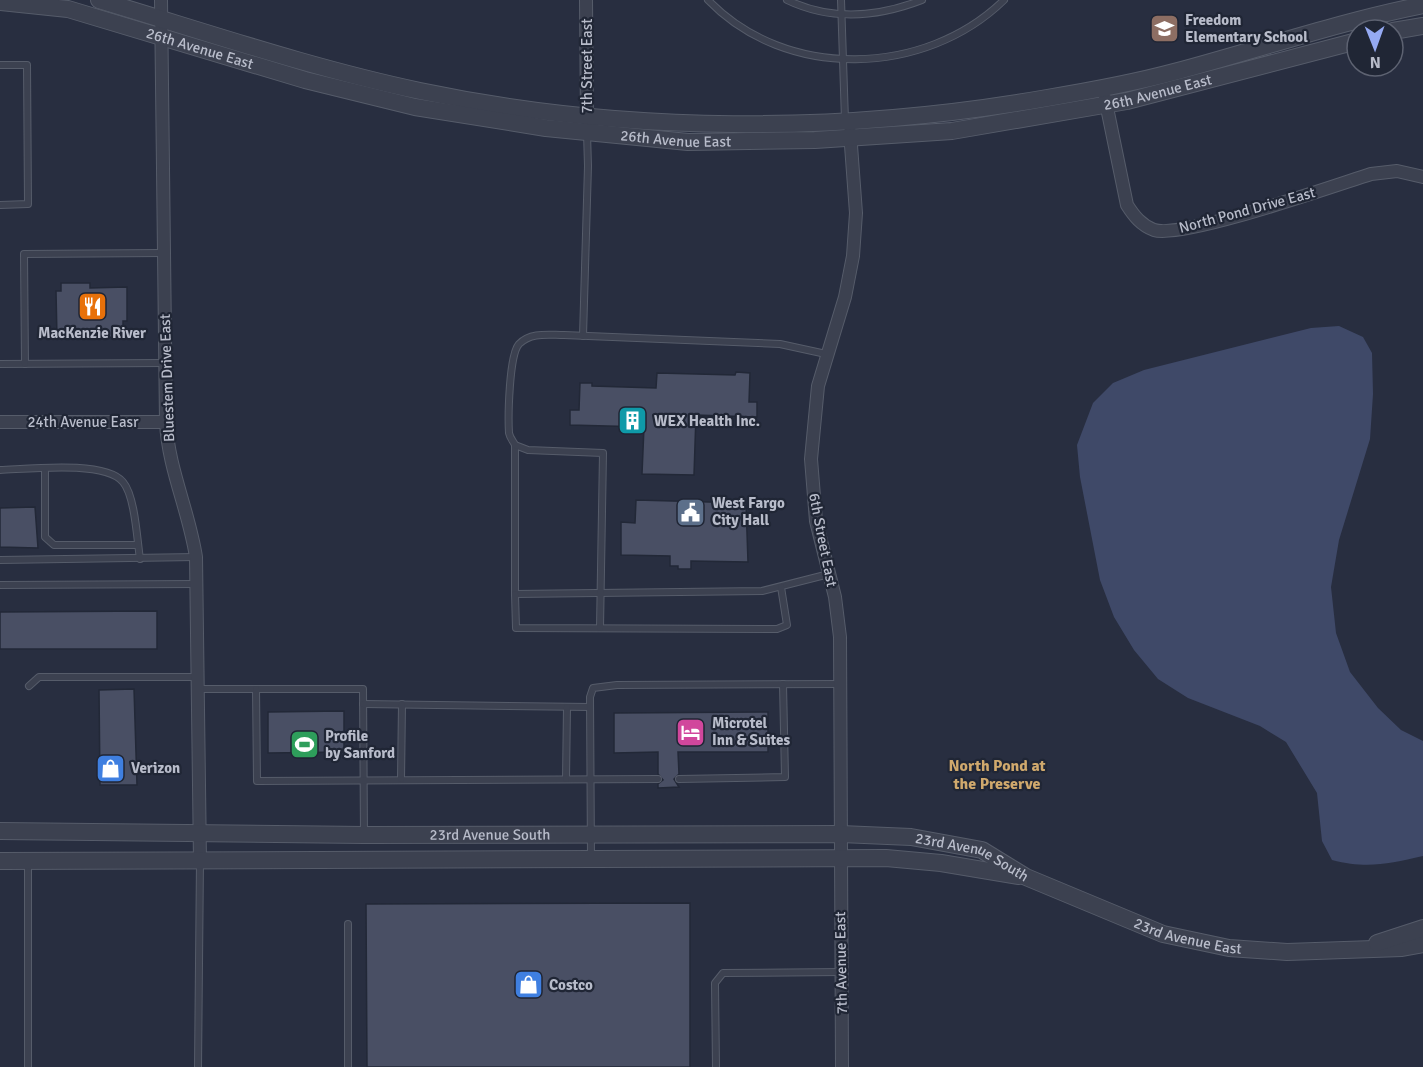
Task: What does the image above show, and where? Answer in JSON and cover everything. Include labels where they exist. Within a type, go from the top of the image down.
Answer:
[{"type":"street","name":"26th Avenue East","points":[[99,0],[311,65],[421,91],[550,112],[587,124],[691,125],[952,114],[1171,73],[1327,28],[1423,5]]},
{"type":"street","name":"Bluestem Drive East","points":[[161,0],[166,422],[171,459],[189,516],[196,557],[200,861]]},
{"type":"street","name":"7th Street East","points":[[586,0],[587,124]]},
{"type":"street","name":"26th Avenue East","points":[[0,2],[68,9],[305,80],[415,107],[587,124],[688,142],[852,137],[952,131],[1177,89],[1345,44]]},
{"type":"street","points":[[1405,30],[1423,26]]},
{"type":"street","name":"North Pond Drive East","points":[[1104,87],[1127,205],[1137,220],[1154,230],[1171,231],[1212,222],[1371,174],[1396,171],[1423,177]]},
{"type":"street","name":"6th Street East","points":[[840,858],[841,684],[838,617],[816,520],[811,459],[818,386],[845,297],[853,256],[856,213],[852,137],[845,120]]},
{"type":"street","name":"24th Avenue Easr","points":[[0,422],[166,422]]},
{"type":"street","name":"23rd Avenue South","points":[[0,831],[364,835],[841,834],[911,837],[982,850],[1026,877]]},
{"type":"street","name":"7th Avenue East","points":[[840,858],[842,1067]]},
{"type":"street","name":"23rd Avenue South","points":[[0,861],[886,858],[941,862],[1026,877]]},
{"type":"street","name":"23rd Avenue East","points":[[1026,877],[1174,936],[1229,948],[1287,952],[1423,944]]},
{"type":"street","name":"23rd Avenue East","points":[[1359,949],[1423,928]]},
{"type":"lane","points":[[708,0],[736,23],[766,40],[800,54],[842,60],[896,55],[922,48],[972,25],[1004,0]]},
{"type":"lane","points":[[842,0],[845,120]]},
{"type":"lane","points":[[791,1],[843,15],[878,12],[922,0]]},
{"type":"lane","points":[[0,65],[27,65],[28,204],[0,205]]},
{"type":"lane","points":[[583,336],[588,185],[587,124]]},
{"type":"lane","points":[[25,364],[24,254],[163,253]]},
{"type":"lane","points":[[781,587],[787,625],[777,629],[516,628],[515,445],[509,433],[515,351],[529,337],[536,335],[780,344],[826,354]]},
{"type":"lane","points":[[0,364],[165,363]]},
{"type":"lane","points":[[515,445],[528,450],[603,453],[600,628]]},
{"type":"lane","points":[[45,469],[45,537],[47,542],[54,545],[138,545]]},
{"type":"lane","points":[[0,470],[93,469],[114,474],[124,483],[131,505],[140,559]]},
{"type":"lane","points":[[0,560],[196,557]]},
{"type":"lane","points":[[515,594],[735,592],[781,587],[828,574]]},
{"type":"lane","points":[[0,585],[196,584]]},
{"type":"lane","points":[[29,686],[39,677],[199,683],[256,689],[363,689],[364,835]]},
{"type":"lane","points":[[679,778],[785,777],[783,684]]},
{"type":"lane","points":[[591,859],[590,707],[593,688],[601,686],[841,684]]},
{"type":"lane","points":[[256,689],[256,781],[658,779]]},
{"type":"lane","points":[[363,704],[590,707]]},
{"type":"lane","points":[[401,779],[402,704]]},
{"type":"lane","points":[[566,780],[567,707]]},
{"type":"lane","points":[[28,861],[28,1067]]},
{"type":"lane","points":[[198,1067],[200,861]]},
{"type":"lane","points":[[348,924],[348,1067]]},
{"type":"lane","points":[[716,1067],[715,983],[723,973],[841,972]]},
{"type":"water","points":[[1339,326],[1363,337],[1372,353],[1373,394],[1370,439],[1339,540],[1331,587],[1336,633],[1350,672],[1378,708],[1401,730],[1423,741],[1423,856],[1367,865],[1332,860],[1322,841],[1317,793],[1286,742],[1260,726],[1188,698],[1158,679],[1134,650],[1114,617],[1100,580],[1080,477],[1077,445],[1093,403],[1113,383],[1144,370],[1311,328]]},
{"type":"building","name":"MacKenzie River","points":[[61,283],[90,283],[90,288],[127,287],[127,321],[123,321],[123,328],[112,328],[113,337],[57,338],[56,291],[61,291]]},
{"type":"building","name":"WEX Health Inc.","points":[[736,372],[750,373],[749,402],[757,402],[757,417],[696,415],[694,475],[642,474],[644,427],[570,425],[570,410],[579,410],[580,383],[592,383],[592,386],[656,388],[657,373],[735,375]]},
{"type":"building","name":"West Fargo City Hall","points":[[636,500],[746,503],[748,562],[691,561],[691,569],[678,569],[678,566],[670,566],[670,556],[621,555],[621,522],[635,523]]},
{"type":"building","points":[[35,507],[38,548],[0,547],[0,508]]},
{"type":"building","points":[[157,611],[157,649],[0,649],[0,612]]},
{"type":"building","points":[[134,689],[137,785],[100,785],[99,690]]},
{"type":"building","points":[[344,711],[344,752],[268,753],[268,712]]},
{"type":"building","name":"Microtel Inn & Suites","points":[[768,712],[768,752],[678,752],[679,774],[674,779],[679,787],[658,788],[658,784],[663,780],[658,774],[658,752],[614,753],[614,713]]},
{"type":"building","name":"Costco","points":[[690,903],[690,1067],[367,1067],[366,904]]},
{"type":"place","name":"Freedom Elementary School","points":[[1164,29]]},
{"type":"place","name":"MacKenzie River","points":[[92,306]]},
{"type":"place","name":"WEX Health Inc.","points":[[633,421]]},
{"type":"place","name":"West Fargo City Hall","points":[[691,512]]},
{"type":"place","name":"Microtel Inn & Suites","points":[[691,732]]},
{"type":"place","name":"Profile by Sanford","points":[[304,745]]},
{"type":"place","name":"Verizon","points":[[110,768]]},
{"type":"place","name":"Costco","points":[[528,985]]},
{"type":"district","name":"North Pond at the Preserve","points":[[997,775]]}]
